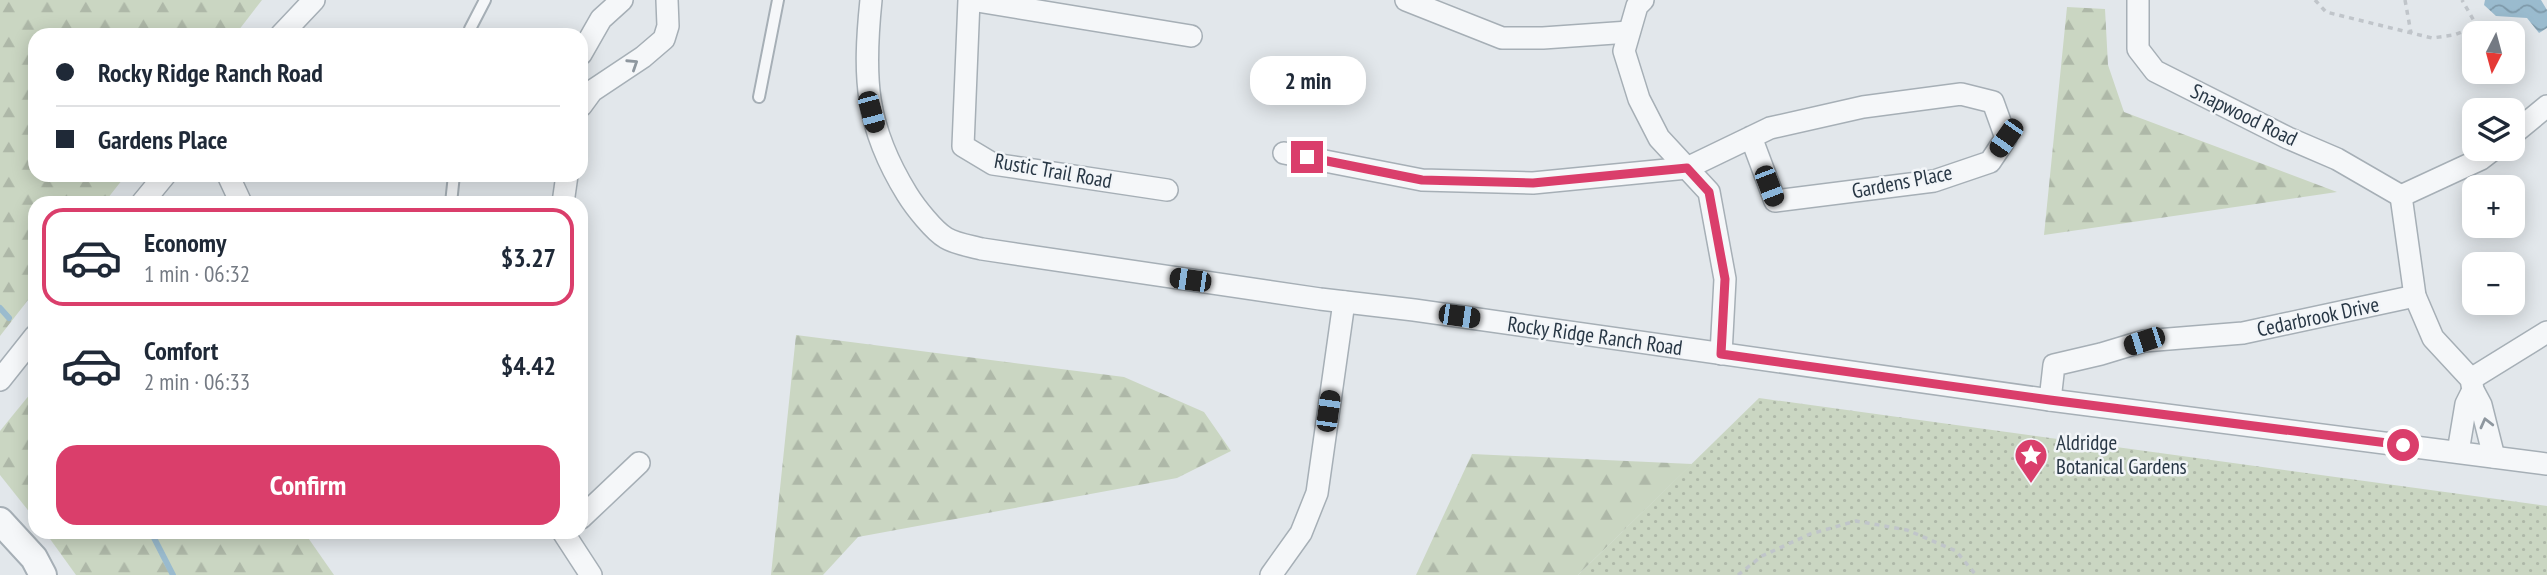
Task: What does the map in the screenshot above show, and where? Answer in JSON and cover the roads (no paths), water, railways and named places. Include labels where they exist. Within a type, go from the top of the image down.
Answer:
[{"type":"street","points":[[288,28],[314,0]]},
{"type":"street","points":[[588,42],[601,19],[622,0]]},
{"type":"street","points":[[588,96],[664,39],[668,26],[667,0]]},
{"type":"street","name":"Rocky Ridge Ranch Road","points":[[871,0],[866,45],[867,89],[879,141],[894,173],[915,206],[946,238],[982,249],[2050,400],[2547,464]]},
{"type":"street","name":"Rustic Trail Road","points":[[1167,190],[993,164],[963,146],[970,0],[1191,36]]},
{"type":"street","points":[[1406,0],[1502,38],[1629,32]]},
{"type":"street","points":[[1643,0],[1637,6],[1624,51],[1639,99],[1659,138],[1709,192],[1725,279],[1721,354]]},
{"type":"street","name":"Snapwood Road","points":[[2138,0],[2138,50],[2155,71],[2288,138],[2337,159],[2401,196]]},
{"type":"street","name":"Gardens Place","points":[[1284,153],[1422,180],[1533,183],[1687,168],[1751,137],[1770,128],[1863,107],[1961,94],[1993,102],[2006,138],[1990,162],[1934,181],[1775,201],[1751,137]]},
{"type":"street","points":[[2525,124],[2547,106]]},
{"type":"street","points":[[2477,161],[2401,196],[2415,296],[2433,338],[2472,385],[2481,405],[2494,457]]},
{"type":"street","points":[[148,196],[159,182]]},
{"type":"street","name":"Cedarbrook Drive","points":[[2050,400],[2054,365],[2144,341],[2244,333],[2415,296]]},
{"type":"street","points":[[1271,575],[1301,533],[1317,493],[1344,302]]},
{"type":"street","points":[[2458,452],[2472,385],[2547,332]]},
{"type":"street","points":[[0,380],[28,345]]},
{"type":"street","points":[[588,510],[639,463]]},
{"type":"street","points":[[0,521],[34,558],[43,575]]},
{"type":"street","points":[[568,539],[591,575]]},
{"type":"lane","points":[[471,28],[485,0]]},
{"type":"lane","points":[[759,97],[778,0]]},
{"type":"water","points":[[2485,0],[2541,0],[2547,10],[2547,28],[2539,33],[2527,18],[2496,16],[2484,5]]},
{"type":"waterway","points":[[0,308],[9,318]]},
{"type":"waterway","points":[[155,539],[173,575]]},
{"type":"place","name":"Aldridge Botanical Gardens","points":[[2031,485]]}]
